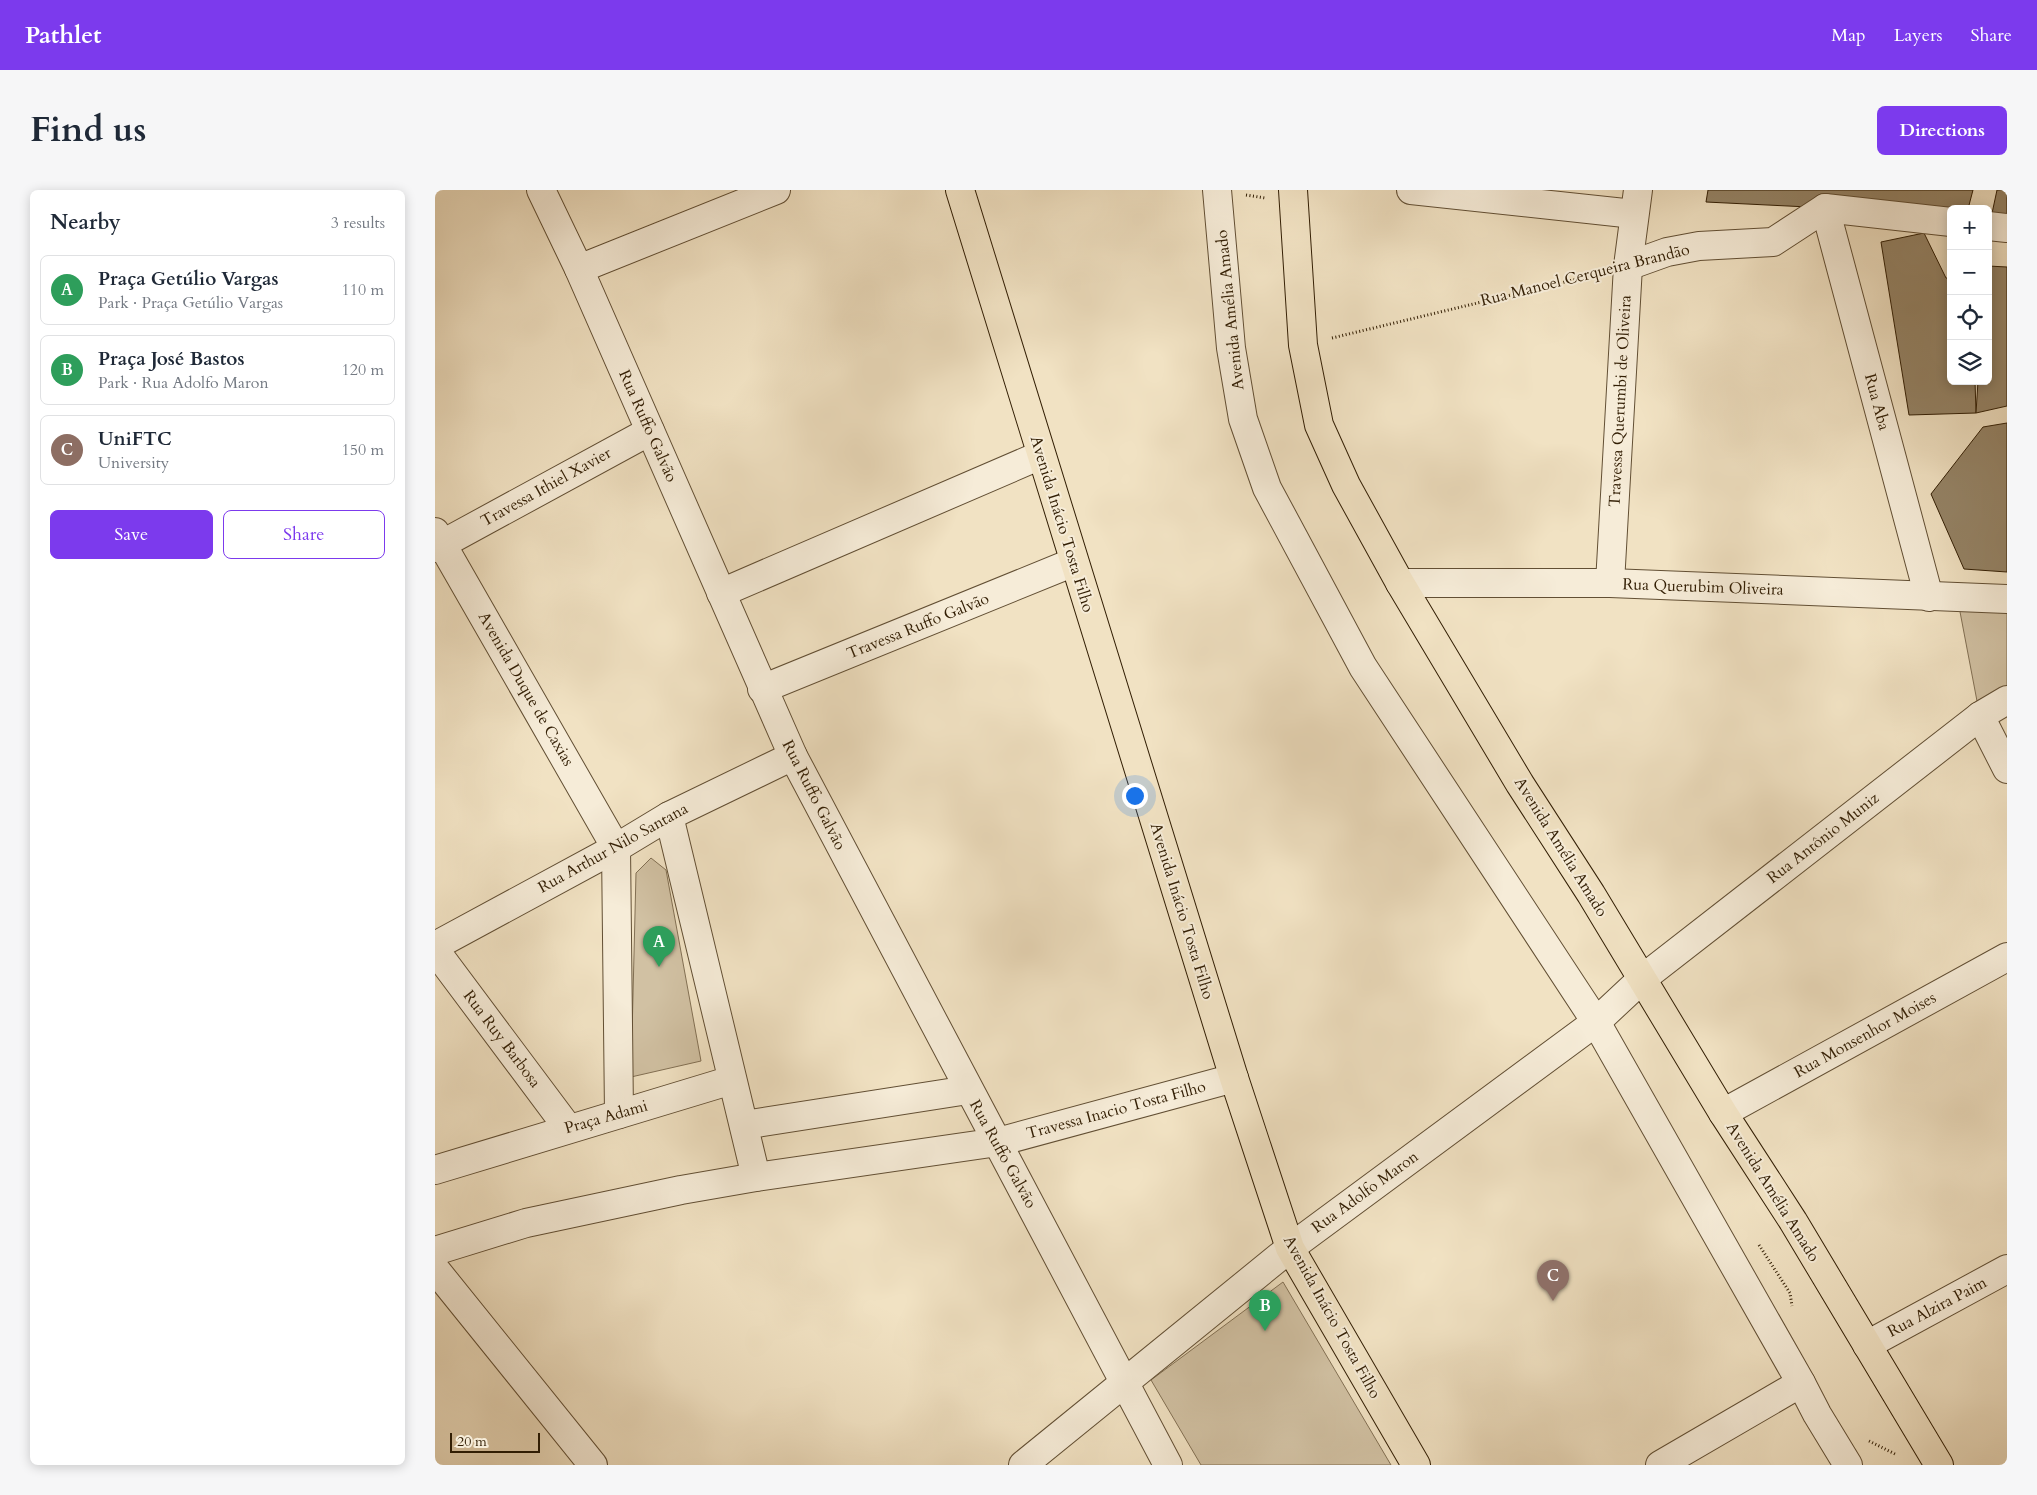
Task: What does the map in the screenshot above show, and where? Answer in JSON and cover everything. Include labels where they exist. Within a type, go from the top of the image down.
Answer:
[{"type":"main road","name":"Avenida Inácio Tosta Filho","points":[[960,190],[1073,562],[1234,1078],[1290,1248],[1416,1465]]},
{"type":"main road","name":"Avenida Amélia Amado","points":[[1293,196],[1303,346],[1319,425],[1346,485],[1399,584],[1520,784],[1591,894],[1723,1113],[1793,1221],[1939,1465]]},
{"type":"street","name":"Rua Ruffo Galvão","points":[[541,190],[579,269],[793,756],[1168,1465]]},
{"type":"street","points":[[579,269],[776,190]]},
{"type":"street","points":[[1411,190],[1636,202]]},
{"type":"street","name":"Avenida Amélia Amado","points":[[1217,192],[1231,348],[1243,419],[1267,488],[1363,667],[1596,1022],[1801,1382],[1817,1414],[1848,1465]]},
{"type":"street","name":"Travessa Querumbi de Oliveira","points":[[1610,583],[1628,266],[1636,202]]},
{"type":"street","points":[[1825,208],[1947,222]]},
{"type":"street","name":"Rua Manoel Cerqueira Brandão","points":[[1628,266],[1667,252],[1699,246],[1773,242],[1825,208]]},
{"type":"street","name":"Rua Aba","points":[[1825,208],[1929,596]]},
{"type":"street","points":[[1992,226],[2007,228]]},
{"type":"street","name":"Travessa Ithiel Xavier","points":[[438,541],[650,431]]},
{"type":"street","points":[[721,593],[1041,455]]},
{"type":"street","name":"Avenida Duque de Caxias","points":[[438,541],[616,848]]},
{"type":"street","name":"Travessa Ruffo Galvão","points":[[762,689],[1073,562]]},
{"type":"street","name":"Rua Querubim Oliveira","points":[[1399,584],[1610,583],[2007,599]]},
{"type":"street","name":"Rua Antônio Muniz","points":[[1596,1022],[1642,979],[1980,716],[2007,700]]},
{"type":"street","points":[[1980,716],[2007,769]]},
{"type":"street","name":"Rua Arthur Nilo Santana","points":[[435,946],[616,848],[669,816],[793,756]]},
{"type":"street","points":[[669,816],[756,1177]]},
{"type":"street","points":[[616,848],[619,1114]]},
{"type":"street","name":"Rua Ruy Barbosa","points":[[435,950],[568,1128]]},
{"type":"street","name":"Rua Monsenhor Moises","points":[[1723,1113],[2007,956]]},
{"type":"street","name":"Rua Adolfo Maron","points":[[1023,1465],[1290,1248],[1596,1022]]},
{"type":"street","name":"Travessa Inacio Tosta Filho","points":[[998,1142],[1234,1078]]},
{"type":"street","name":"Praça Adami","points":[[435,1170],[568,1128],[732,1080]]},
{"type":"street","points":[[744,1125],[968,1090]]},
{"type":"street","points":[[435,1250],[526,1222],[756,1177],[998,1142]]},
{"type":"street","points":[[435,1268],[593,1465]]},
{"type":"street","name":"Rua Alzira Paim","points":[[1867,1345],[2007,1269]]},
{"type":"street","points":[[1660,1465],[1801,1382]]},
{"type":"path","points":[[1217,192],[1293,196]]},
{"type":"path","name":"Rua Manoel Cerqueira Brandão","points":[[1303,346],[1628,266]]},
{"type":"shaded area","points":[[1957,596],[2007,598],[2007,686],[1977,701]]},
{"type":"shaded area","points":[[651,858],[666,870],[701,1061],[631,1077],[636,873]]},
{"type":"shaded area","points":[[1283,1282],[1391,1465],[1201,1465],[1151,1380]]},
{"type":"building","points":[[1708,190],[1973,190],[1969,205],[1947,205],[1947,214],[1706,202]]},
{"type":"building","points":[[1997,190],[2007,190],[2007,220],[1992,218]]},
{"type":"building","points":[[1924,233],[1947,278],[1947,385],[1975,385],[1976,413],[1909,415],[1881,242]]},
{"type":"building","points":[[1992,266],[2007,267],[2007,406],[1976,413],[1978,385],[1992,385]]},
{"type":"building","points":[[2007,423],[2007,572],[1964,569],[1931,494],[1983,427]]},
{"type":"place","name":"Praça Getúlio Vargas","points":[[659,967]]},
{"type":"place","name":"UniFTC","points":[[1553,1301]]},
{"type":"place","name":"Praça José Bastos","points":[[1265,1331]]}]
